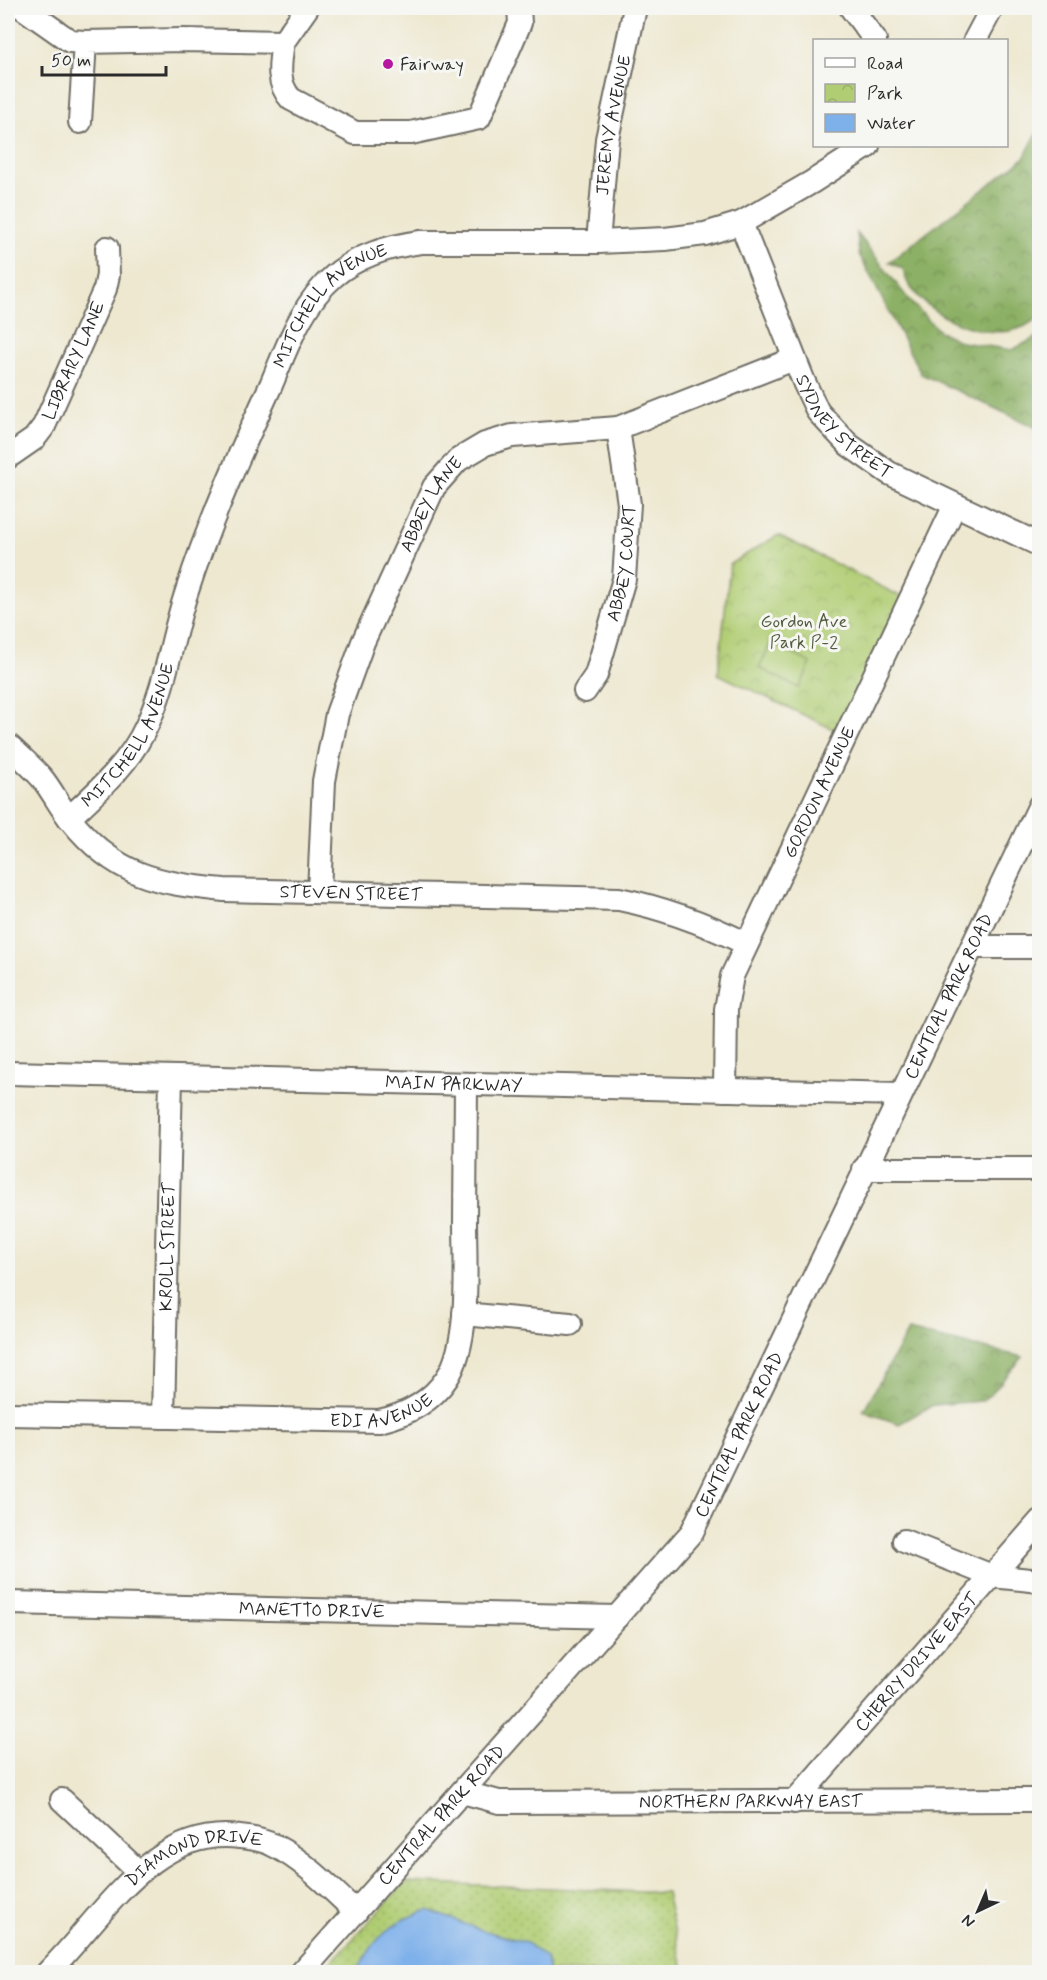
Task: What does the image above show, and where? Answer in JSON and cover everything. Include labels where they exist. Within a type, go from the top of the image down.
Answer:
[{"type":"street","points":[[23,8],[70,41],[283,42]]},
{"type":"street","points":[[307,8],[283,42],[280,79],[284,92],[291,99],[354,133],[411,134],[479,118],[520,23],[519,8]]},
{"type":"street","name":"JEREMY AVENUE","points":[[598,242],[607,139],[635,8]]},
{"type":"street","points":[[851,8],[874,39]]},
{"type":"street","points":[[976,39],[992,8]]},
{"type":"street","points":[[80,122],[85,42]]},
{"type":"street","name":"MITCHELL AVENUE","points":[[69,818],[124,763],[147,727],[166,677],[186,594],[211,519],[295,330],[315,295],[334,275],[357,260],[398,245],[422,242],[598,242],[665,239],[705,234],[741,223],[866,147]]},
{"type":"street","name":"SYDNEY STREET","points":[[741,223],[794,359],[818,412],[849,445],[889,473],[1040,545]]},
{"type":"street","name":"LIBRARY LANE","points":[[8,457],[34,439],[50,415],[105,289],[108,275],[107,248]]},
{"type":"street","name":"ABBEY LANE","points":[[319,892],[324,781],[337,714],[363,642],[434,487],[458,460],[485,444],[512,436],[618,428],[794,359]]},
{"type":"street","name":"ABBEY COURT","points":[[585,692],[596,675],[624,579],[629,504],[618,428]]},
{"type":"street","name":"GORDON AVENUE","points":[[725,1090],[726,1009],[732,976],[745,944],[955,505]]},
{"type":"street","name":"STEVEN STREET","points":[[8,745],[42,778],[88,841],[113,861],[138,874],[170,885],[224,890],[619,899],[656,906],[701,921],[745,944]]},
{"type":"street","name":"CENTRAL PARK ROAD","points":[[302,1972],[692,1532],[1040,805]]},
{"type":"street","points":[[972,947],[1040,947]]},
{"type":"street","name":"MAIN PARKWAY","points":[[8,1074],[900,1094]]},
{"type":"street","name":"KROLL STREET","points":[[163,1417],[171,1077]]},
{"type":"street","name":"EDI AVENUE","points":[[8,1414],[363,1422],[400,1416],[427,1400],[447,1378],[456,1358],[464,1314],[466,1084]]},
{"type":"street","points":[[864,1169],[1040,1169]]},
{"type":"street","points":[[464,1314],[570,1324]]},
{"type":"street","name":"CHERRY DRIVE EAST","points":[[794,1802],[1040,1521]]},
{"type":"street","points":[[904,1541],[992,1576],[1040,1581]]},
{"type":"street","name":"MANETTO DRIVE","points":[[8,1603],[617,1617]]},
{"type":"street","name":"NORTHERN PARKWAY EAST","points":[[462,1792],[500,1802],[1040,1800]]},
{"type":"street","points":[[62,1800],[139,1872]]},
{"type":"street","name":"DIAMOND DRIVE","points":[[48,1972],[139,1872],[180,1844],[190,1841],[228,1835],[254,1838],[274,1845],[302,1863],[356,1912]]},
{"type":"green space","points":[[1039,129],[1039,316],[1025,326],[1008,331],[971,328],[952,321],[921,299],[909,284],[903,269],[889,262],[1024,158]]},
{"type":"green space","points":[[857,233],[909,300],[939,331],[961,342],[1012,350],[1039,336],[1039,429],[921,374],[859,254]]},
{"type":"green space","name":"Gordon Ave Park P-2","points":[[778,535],[906,599],[841,733],[718,674],[730,564]]},
{"type":"green space","points":[[771,643],[811,663],[799,688],[759,668]]},
{"type":"green space","points":[[908,1331],[1023,1357],[991,1394],[981,1401],[933,1405],[899,1424],[863,1411]]},
{"type":"green space","points":[[406,1882],[666,1893],[684,1972],[322,1972]]},
{"type":"water","points":[[428,1910],[478,1929],[525,1942],[546,1958],[549,1972],[357,1972],[377,1941],[393,1926]]},
{"type":"place","name":"Fairway","points":[[388,64]]}]
